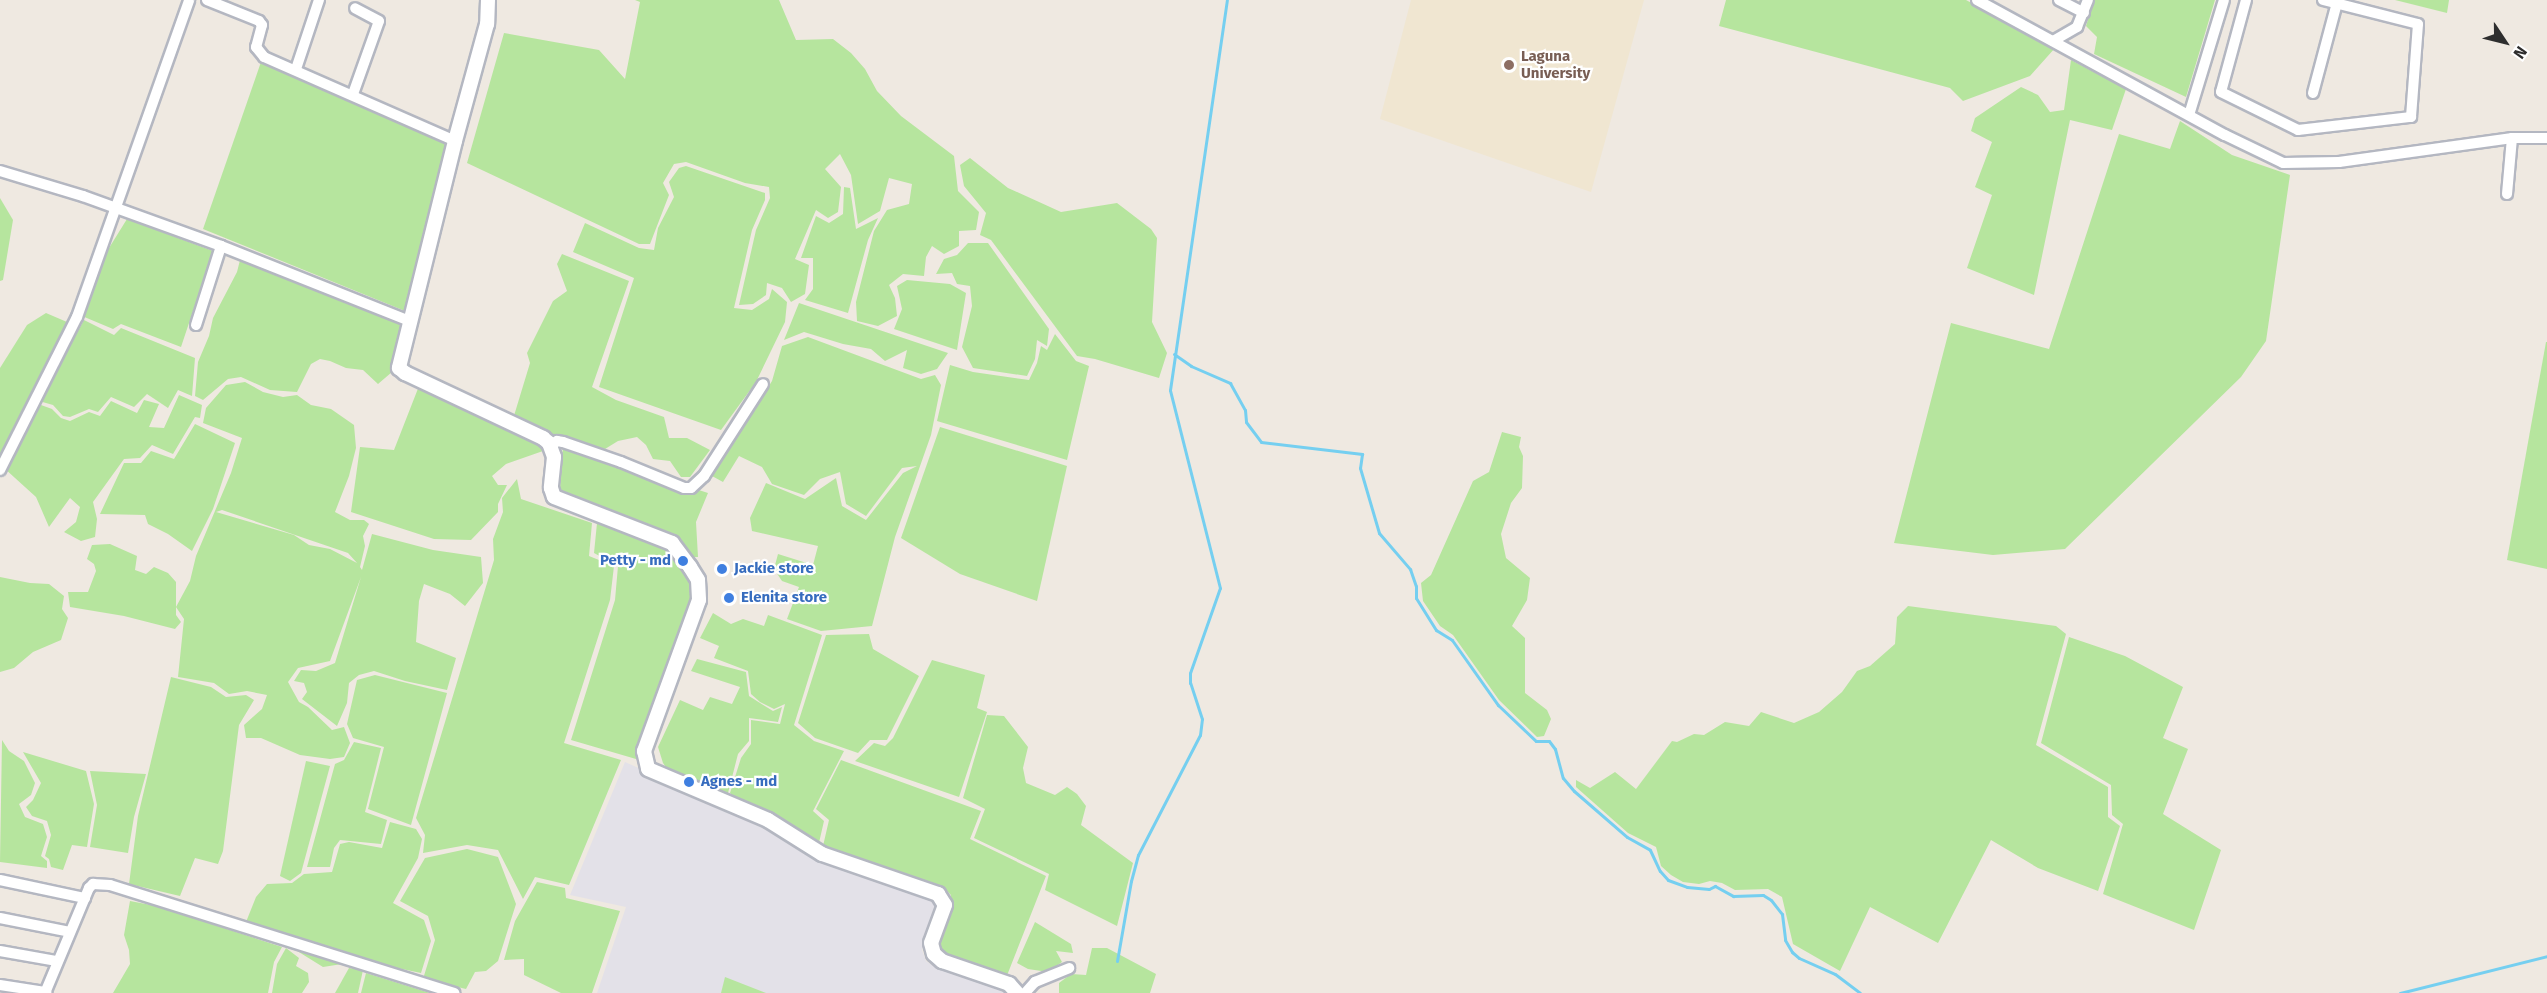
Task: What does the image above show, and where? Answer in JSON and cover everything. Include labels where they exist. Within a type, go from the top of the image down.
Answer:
[{"type":"street","points":[[0,470],[76,317],[93,264],[117,209],[189,0]]},
{"type":"street","points":[[207,0],[259,21],[262,25],[256,47],[258,53],[455,141]]},
{"type":"street","points":[[296,69],[319,0]]},
{"type":"street","points":[[488,0],[488,24],[455,141],[398,364],[401,370],[543,438],[551,446],[554,457],[551,489],[554,497],[672,543],[698,580],[699,600],[644,751],[648,769],[768,820],[822,854],[938,894],[945,905],[931,943],[934,954],[942,961],[1009,984],[1017,993]]},
{"type":"street","points":[[1977,0],[2188,115],[2283,163],[2338,162],[2512,138],[2547,138]]},
{"type":"street","points":[[2059,0],[2084,13]]},
{"type":"street","points":[[2053,41],[2078,27],[2088,0]]},
{"type":"street","points":[[2188,115],[2224,0]]},
{"type":"street","points":[[2246,0],[2222,92],[2298,130],[2411,117],[2418,24],[2323,0]]},
{"type":"street","points":[[2313,93],[2337,3]]},
{"type":"street","points":[[353,94],[379,21],[355,8]]},
{"type":"street","points":[[2507,194],[2512,138]]},
{"type":"street","points":[[0,171],[221,246],[409,321]]},
{"type":"street","points":[[196,325],[221,246]]},
{"type":"street","points":[[551,446],[556,441],[563,442],[621,462],[684,488],[692,488],[704,476],[763,384]]},
{"type":"street","points":[[0,880],[85,898]]},
{"type":"street","points":[[0,985],[46,992],[57,961],[93,884],[110,885],[454,993]]},
{"type":"street","points":[[0,918],[70,932]]},
{"type":"street","points":[[0,951],[57,961]]},
{"type":"street","points":[[1025,993],[1035,982],[1070,968]]},
{"type":"shaded area","name":"Laguna University","points":[[1411,0],[1644,0],[1591,192],[1380,119]]},
{"type":"shaded area","points":[[625,762],[932,899],[936,911],[922,950],[926,961],[935,967],[1011,993],[597,993],[626,907],[570,895]]},
{"type":"green space","points":[[635,0],[779,0],[796,40],[833,39],[851,53],[865,69],[877,91],[901,116],[954,156],[958,191],[979,212],[976,230],[959,231],[959,246],[944,254],[932,246],[926,257],[924,276],[903,274],[889,285],[895,298],[897,316],[878,326],[857,321],[856,302],[874,231],[887,210],[909,204],[912,184],[889,178],[880,211],[858,224],[851,175],[840,154],[825,169],[841,187],[838,212],[828,218],[816,210],[795,259],[809,265],[805,294],[791,302],[782,288],[767,283],[766,295],[753,304],[739,305],[756,230],[770,198],[769,187],[745,183],[686,162],[674,164],[663,183],[669,195],[650,244],[639,244],[467,163],[504,33],[599,50],[625,79],[640,2]]},
{"type":"green space","points":[[1726,0],[1966,0],[2055,48],[2030,76],[1963,101],[1950,88],[1719,26]]},
{"type":"green space","points":[[2094,0],[2215,0],[2186,97],[2094,54],[2097,37],[2086,26]]},
{"type":"green space","points":[[2395,0],[2449,0],[2447,13]]},
{"type":"green space","points":[[2071,60],[2126,89],[2112,130],[2070,120],[2034,295],[1967,268],[1992,195],[1975,187],[1992,142],[1971,131],[1975,118],[2021,87],[2038,95],[2050,112],[2064,110]]},
{"type":"green space","points":[[261,62],[447,142],[405,311],[203,229]]},
{"type":"green space","points":[[2180,121],[2232,155],[2290,175],[2266,341],[2241,377],[2065,549],[1993,555],[1894,543],[1951,323],[2049,349],[2119,134],[2170,149]]},
{"type":"green space","points":[[970,158],[1008,188],[1061,212],[1117,203],[1151,229],[1157,238],[1152,322],[1167,353],[1159,378],[1077,356],[991,240],[980,235],[986,213],[964,186],[960,165]]},
{"type":"green space","points":[[686,166],[765,193],[765,200],[752,230],[734,308],[752,310],[769,299],[772,289],[787,302],[785,322],[756,382],[721,430],[599,387],[634,278],[573,252],[585,223],[639,248],[654,250],[658,228],[674,197],[669,182],[679,168]]},
{"type":"green space","points":[[844,187],[850,188],[856,229],[878,218],[868,240],[848,313],[805,300],[813,289],[813,258],[801,258],[816,216],[829,223],[843,214]]},
{"type":"green space","points":[[0,198],[13,220],[3,280],[0,281]]},
{"type":"green space","points":[[127,219],[213,251],[181,347],[121,324],[113,329],[82,316],[96,269]]},
{"type":"green space","points":[[968,243],[988,243],[1049,329],[1047,346],[1037,340],[1035,359],[1027,376],[973,368],[962,347],[972,306],[970,286],[957,284],[952,273],[936,274],[944,259],[957,255]]},
{"type":"green space","points":[[562,254],[629,281],[592,387],[616,400],[664,417],[669,438],[687,438],[710,450],[690,477],[681,477],[670,461],[653,459],[646,445],[637,437],[618,441],[605,449],[560,436],[550,436],[513,419],[530,363],[527,353],[553,301],[567,291],[557,264]]},
{"type":"green space","points":[[240,260],[404,322],[392,363],[392,372],[378,384],[363,370],[346,368],[320,359],[311,364],[297,392],[270,390],[241,377],[228,379],[203,400],[195,396],[198,362],[209,336],[213,318],[237,272]]},
{"type":"green space","points":[[907,280],[950,284],[966,293],[957,350],[894,329],[902,309],[897,286]]},
{"type":"green space","points":[[799,303],[948,353],[937,369],[921,374],[903,368],[907,350],[885,361],[871,349],[843,344],[804,332],[784,340]]},
{"type":"green space","points":[[46,313],[67,322],[0,457],[0,368],[27,325]]},
{"type":"green space","points":[[84,320],[114,335],[121,328],[195,358],[192,396],[178,390],[168,408],[147,394],[134,407],[111,397],[98,412],[89,409],[70,417],[63,416],[53,405],[39,401]]},
{"type":"green space","points":[[1055,334],[1076,361],[1089,366],[1067,460],[937,421],[950,365],[973,372],[1029,380],[1037,363],[1041,346],[1047,350]]},
{"type":"green space","points":[[808,337],[921,379],[935,375],[941,385],[931,435],[895,537],[872,626],[821,631],[787,619],[799,587],[782,581],[774,569],[778,554],[813,565],[818,546],[752,531],[750,518],[766,483],[805,499],[836,478],[842,506],[866,520],[903,473],[917,466],[902,468],[866,516],[846,504],[840,472],[820,479],[804,495],[772,484],[762,467],[739,456],[723,482],[712,476],[772,381],[782,346]]},
{"type":"green space","points":[[2547,342],[2547,569],[2507,560]]},
{"type":"green space","points":[[245,382],[263,392],[283,397],[297,395],[311,405],[331,409],[354,425],[356,448],[349,476],[335,512],[350,520],[364,520],[369,524],[363,536],[365,546],[360,567],[362,570],[372,534],[433,550],[481,557],[483,583],[465,606],[450,594],[424,584],[419,601],[416,642],[456,658],[447,690],[405,681],[374,671],[359,675],[349,683],[347,703],[337,726],[302,699],[307,692],[304,683],[294,681],[301,670],[316,671],[335,663],[361,577],[330,661],[298,668],[288,682],[299,702],[308,707],[332,730],[344,727],[350,743],[344,757],[330,759],[300,755],[261,738],[246,738],[244,725],[262,709],[267,695],[247,691],[229,694],[214,683],[178,677],[184,619],[176,607],[190,581],[196,556],[231,473],[242,438],[203,423],[206,408],[226,385]],"holes":[[[222,510],[348,553],[357,563],[330,549],[309,545],[294,535],[216,512]]]},
{"type":"green space","points":[[419,386],[538,441],[543,451],[506,464],[492,476],[498,485],[507,485],[498,504],[498,512],[471,540],[434,539],[351,512],[360,447],[394,450]]},
{"type":"green space","points":[[179,395],[202,405],[200,418],[195,417],[173,454],[152,445],[140,458],[124,459],[93,502],[97,519],[95,537],[81,541],[64,532],[76,522],[80,507],[70,498],[49,527],[36,497],[4,468],[41,405],[52,409],[61,418],[70,421],[89,412],[100,416],[111,401],[137,413],[144,400],[159,404],[149,427],[164,428]]},
{"type":"green space","points":[[195,424],[235,443],[213,509],[192,551],[168,534],[148,524],[145,515],[100,514],[124,463],[141,463],[151,451],[174,459]]},
{"type":"green space","points":[[940,427],[1067,466],[1037,601],[960,574],[901,538]]},
{"type":"green space","points":[[1502,432],[1521,437],[1519,447],[1523,456],[1522,488],[1511,503],[1501,534],[1506,558],[1530,578],[1527,600],[1512,626],[1525,638],[1525,693],[1547,710],[1551,719],[1544,736],[1537,737],[1499,700],[1453,635],[1440,626],[1423,601],[1421,583],[1431,575],[1473,481],[1489,472]]},
{"type":"green space","points":[[563,446],[708,493],[696,522],[698,557],[691,557],[567,497],[560,488]]},
{"type":"green space","points":[[517,479],[521,499],[592,523],[589,556],[614,566],[610,600],[564,743],[621,760],[569,885],[535,877],[523,899],[498,850],[467,845],[423,853],[425,835],[416,818],[494,560],[493,539],[503,512],[502,498]]},
{"type":"green space","points":[[597,523],[647,538],[670,553],[690,581],[692,602],[636,759],[571,740],[615,600],[618,566],[594,553]]},
{"type":"green space","points":[[110,544],[137,556],[135,570],[146,574],[154,567],[168,573],[176,582],[176,615],[181,622],[175,629],[124,616],[70,607],[68,592],[88,592],[96,571],[94,564],[87,559],[92,545]]},
{"type":"green space","points":[[0,577],[49,584],[64,596],[62,609],[68,618],[61,640],[33,652],[14,668],[0,672]]},
{"type":"green space","points":[[1908,606],[2056,626],[2066,634],[2036,745],[2108,787],[2108,817],[2120,826],[2098,891],[2038,868],[1991,840],[1938,943],[1870,907],[1840,971],[1793,944],[1782,897],[1768,889],[1735,890],[1722,883],[1710,881],[1699,884],[1683,882],[1661,866],[1656,847],[1628,833],[1576,787],[1576,780],[1590,788],[1615,772],[1636,789],[1672,741],[1677,742],[1694,734],[1704,735],[1725,722],[1749,726],[1761,712],[1794,723],[1819,712],[1842,692],[1857,671],[1870,666],[1895,644],[1897,617]]},
{"type":"green space","points":[[713,613],[731,624],[743,619],[764,626],[768,615],[822,635],[794,725],[814,741],[844,751],[813,811],[824,821],[818,847],[754,804],[737,801],[730,793],[741,758],[751,744],[751,720],[780,724],[785,704],[774,709],[760,702],[751,694],[748,671],[714,658],[719,646],[700,638]]},
{"type":"green space","points":[[869,634],[873,649],[919,676],[887,740],[870,740],[858,753],[815,738],[798,723],[826,635]]},
{"type":"green space","points":[[2069,637],[2125,656],[2183,687],[2163,738],[2188,749],[2163,814],[2221,850],[2194,930],[2103,894],[2123,824],[2112,815],[2111,785],[2041,743]]},
{"type":"green space","points":[[697,659],[746,672],[749,696],[773,711],[782,707],[778,722],[749,718],[749,741],[738,754],[727,797],[672,776],[663,763],[658,747],[680,700],[703,710],[710,697],[732,704],[740,687],[691,671]]},
{"type":"green space","points":[[932,660],[985,675],[977,708],[987,712],[959,797],[855,761],[874,743],[885,746],[893,738]]},
{"type":"green space","points":[[375,675],[447,693],[411,825],[368,809],[384,747],[353,738],[347,724],[357,680]]},
{"type":"green space","points":[[171,677],[211,687],[226,697],[246,695],[254,700],[239,725],[223,851],[218,864],[195,858],[180,896],[129,884],[138,816]]},
{"type":"green space","points":[[987,715],[1004,716],[1028,747],[1023,768],[1026,783],[1055,795],[1067,787],[1077,794],[1086,806],[1081,825],[1133,863],[1117,926],[1045,890],[1049,874],[974,838],[985,809],[963,798]]},
{"type":"green space","points":[[2,740],[9,751],[24,761],[35,783],[31,795],[19,804],[25,817],[43,824],[47,837],[41,856],[47,861],[47,868],[0,862]]},
{"type":"green space","points":[[354,742],[381,748],[365,812],[387,820],[381,844],[340,840],[334,848],[330,867],[307,867],[335,764],[344,760]]},
{"type":"green space","points":[[23,752],[86,771],[94,804],[87,847],[72,845],[63,870],[51,867],[49,859],[45,856],[51,835],[47,821],[32,816],[26,807],[33,800],[41,783]]},
{"type":"green space","points":[[841,760],[981,811],[970,839],[1046,876],[1006,978],[938,952],[935,944],[951,895],[942,886],[823,846],[829,820],[816,809]]},
{"type":"green space","points":[[306,761],[330,766],[301,873],[290,881],[280,876]]},
{"type":"green space","points":[[90,771],[146,774],[134,817],[128,853],[90,847],[97,805]]},
{"type":"green space","points":[[390,822],[416,829],[422,839],[418,858],[393,903],[424,920],[431,941],[421,973],[369,962],[323,967],[294,949],[293,938],[246,922],[256,897],[267,884],[292,883],[304,874],[332,872],[340,844],[349,842],[382,848]]},
{"type":"green space","points":[[467,849],[498,857],[516,904],[498,961],[486,971],[475,972],[466,989],[423,979],[435,940],[428,916],[400,901],[425,858]]},
{"type":"green space","points":[[537,882],[565,888],[566,898],[620,911],[592,993],[561,993],[524,975],[524,959],[504,960],[515,921]]},
{"type":"green space","points":[[130,901],[156,906],[282,947],[274,962],[268,993],[113,993],[130,964],[129,950],[124,935]]},
{"type":"green space","points":[[1035,922],[1071,944],[1073,953],[1056,951],[1062,962],[1048,972],[1028,969],[1017,963]]},
{"type":"green space","points":[[286,948],[299,958],[296,966],[308,973],[309,982],[302,993],[272,993],[277,964]]},
{"type":"green space","points":[[1092,948],[1107,948],[1156,974],[1150,993],[1059,993],[1059,983],[1071,974],[1086,975]]},
{"type":"green space","points":[[349,968],[363,970],[358,993],[335,993]]},
{"type":"green space","points":[[366,973],[430,993],[361,993]]},
{"type":"green space","points":[[725,977],[766,993],[721,993]]},
{"type":"waterway","points":[[1117,961],[1131,881],[1138,855],[1200,735],[1202,719],[1190,683],[1190,673],[1220,588],[1170,390],[1227,0]]},
{"type":"waterway","points":[[1174,354],[1191,366],[1230,383],[1245,410],[1246,422],[1261,442],[1362,454],[1360,468],[1379,533],[1410,569],[1416,586],[1416,598],[1436,630],[1452,640],[1498,705],[1536,741],[1549,741],[1555,749],[1563,778],[1574,791],[1627,837],[1650,850],[1660,871],[1668,880],[1687,887],[1709,889],[1715,886],[1733,896],[1763,895],[1771,900],[1782,914],[1785,940],[1792,952],[1799,958],[1835,974],[1860,993]]},
{"type":"waterway","points":[[2400,993],[2547,956]]},
{"type":"place","name":"Laguna University","points":[[1509,65]]},
{"type":"place","name":"Petty - md","points":[[683,561]]},
{"type":"place","name":"Jackie store","points":[[722,569]]},
{"type":"place","name":"Elenita store","points":[[729,598]]},
{"type":"place","name":"Agnes - md","points":[[689,782]]}]
